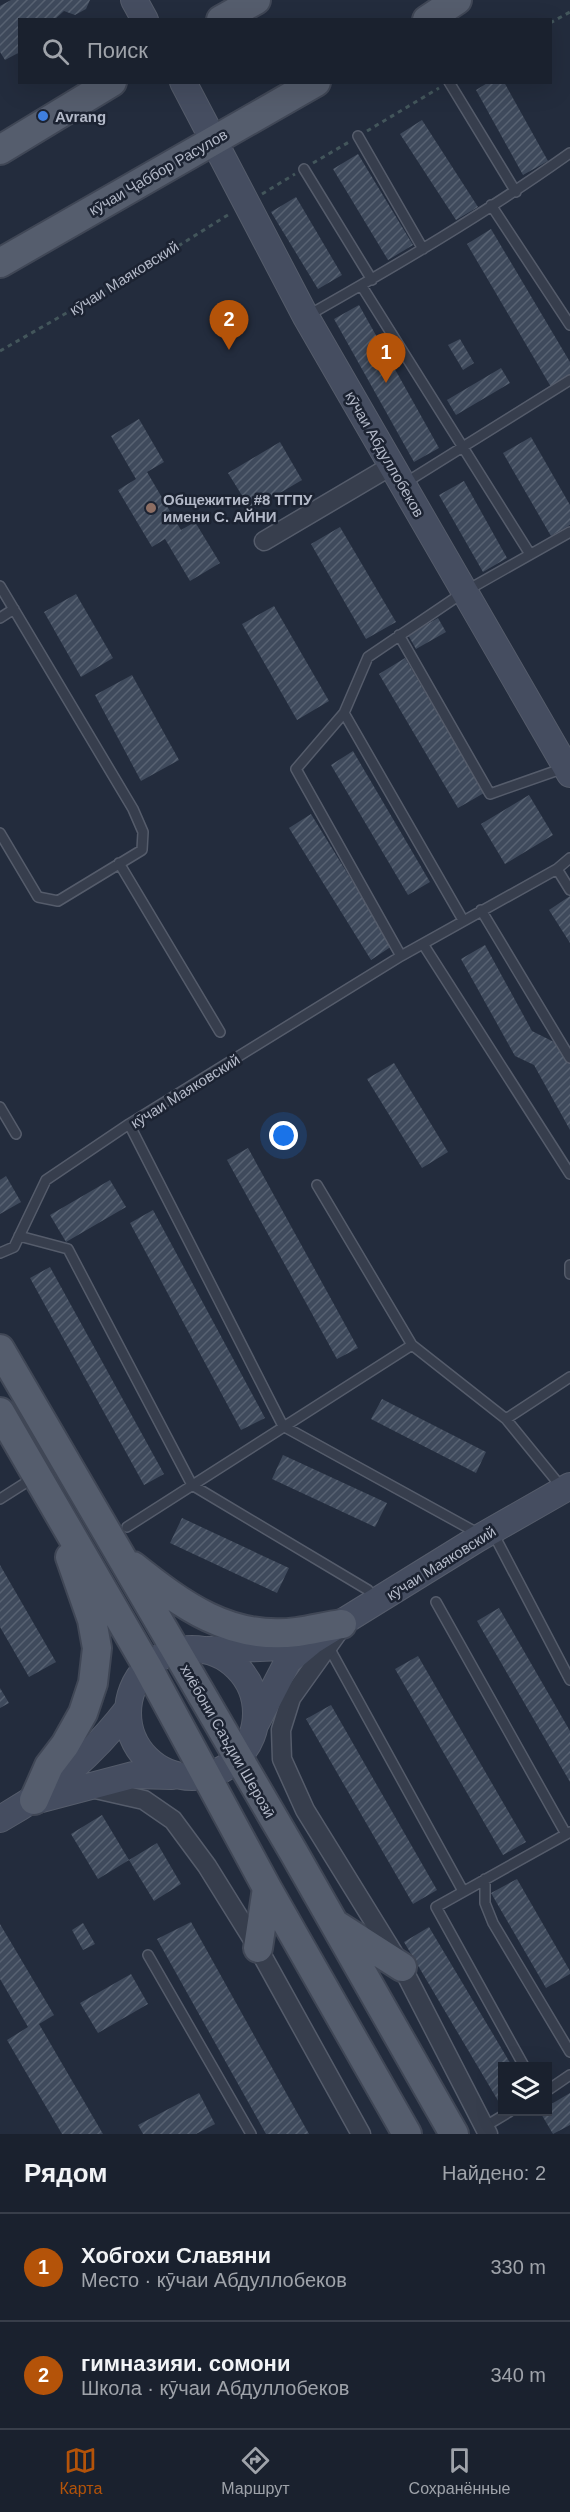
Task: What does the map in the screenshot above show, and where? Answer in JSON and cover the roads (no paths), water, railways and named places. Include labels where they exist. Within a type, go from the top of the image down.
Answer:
[{"type":"main road","points":[[224,18],[256,0]]},
{"type":"main road","points":[[430,18],[457,0]]},
{"type":"main road","points":[[0,150],[109,84]]},
{"type":"main road","name":"кӯчаи Ҷаббор Расулов","points":[[0,263],[313,84]]},
{"type":"main road","name":"хиёбони Саъдии Шерозӣ","points":[[0,1349],[454,2134]]},
{"type":"main road","points":[[0,1412],[147,1666],[195,1776],[267,1888],[407,2134]]},
{"type":"main road","points":[[33,1801],[49,1766],[66,1745],[83,1713],[93,1683],[97,1648],[92,1620],[72,1565],[62,1520]]},
{"type":"main road","points":[[121,1557],[182,1605],[218,1622],[248,1631],[297,1632],[326,1636]]},
{"type":"main road","points":[[258,1948],[267,1888]]},
{"type":"main road","points":[[333,1923],[402,1967]]},
{"type":"street","points":[[134,0],[144,18]]},
{"type":"street","name":"кӯчаи Абдуллобеков","points":[[184,84],[306,316],[568,771]]},
{"type":"street","points":[[264,541],[397,475]]},
{"type":"street","name":"кӯчаи Маяковский","points":[[237,1759],[249,1743],[255,1725],[288,1661],[485,1535],[566,1488]]},
{"type":"street","points":[[326,1636],[291,1698],[282,1730],[282,1759],[305,1810],[402,1967],[486,2130]]},
{"type":"street","name":"кӯчаи Маяковский","points":[[147,1666],[160,1656],[175,1650],[283,1647],[326,1636]]},
{"type":"street","name":"кӯчаи Маяковский","points":[[208,1650],[226,1658],[240,1671],[251,1687],[256,1706],[255,1725]]},
{"type":"street","points":[[0,1819],[33,1801],[106,1737],[127,1710],[137,1678],[147,1666]]},
{"type":"street","points":[[127,1710],[129,1728],[136,1745],[148,1760],[163,1771],[195,1776]]},
{"type":"street","points":[[33,1801],[133,1775],[195,1776],[237,1759]]},
{"type":"street","points":[[86,1787],[144,1800],[173,1820],[207,1866],[258,1948],[361,2134]]},
{"type":"lane","points":[[450,84],[516,192]]},
{"type":"lane","points":[[358,136],[423,249]]},
{"type":"lane","points":[[306,316],[372,280],[491,205],[516,192],[570,153]]},
{"type":"lane","points":[[304,169],[372,280]]},
{"type":"lane","points":[[491,205],[570,325]]},
{"type":"lane","points":[[361,285],[465,447],[530,554]]},
{"type":"lane","points":[[397,475],[465,447],[570,380]]},
{"type":"lane","points":[[401,956],[296,769],[344,713],[368,657],[464,592],[570,532]]},
{"type":"lane","points":[[0,586],[137,816],[143,832],[142,850],[58,901],[45,900],[38,897],[0,833]]},
{"type":"lane","points":[[0,618],[14,609]]},
{"type":"lane","points":[[399,635],[490,794],[568,771]]},
{"type":"lane","points":[[344,713],[463,920]]},
{"type":"lane","name":"кӯчаи Маяковский","points":[[0,1253],[14,1247],[46,1180],[129,1124],[401,956],[557,869],[570,858]]},
{"type":"lane","points":[[119,863],[220,1032]]},
{"type":"lane","points":[[557,869],[570,890]]},
{"type":"lane","points":[[481,910],[570,1058]]},
{"type":"lane","points":[[423,944],[570,1174]]},
{"type":"lane","points":[[0,1107],[16,1134]]},
{"type":"lane","points":[[129,1124],[283,1426],[485,1535],[570,1680]]},
{"type":"lane","points":[[317,1185],[412,1345],[506,1419],[566,1488]]},
{"type":"lane","points":[[19,1236],[68,1249],[192,1485],[368,1590],[375,1604]]},
{"type":"lane","points":[[570,1265],[570,1274]]},
{"type":"lane","points":[[126,1527],[412,1345]]},
{"type":"lane","points":[[506,1419],[570,1377]]},
{"type":"lane","points":[[0,1499],[37,1476]]},
{"type":"lane","points":[[436,1602],[568,1833],[436,1907],[521,2062]]},
{"type":"lane","points":[[326,1636],[463,1891]]},
{"type":"lane","points":[[485,1879],[485,1903],[493,1923],[570,2052]]},
{"type":"lane","points":[[148,1955],[250,2134]]},
{"type":"lane","points":[[552,2087],[570,2075]]},
{"type":"lane","points":[[486,2130],[504,2116]]},
{"type":"place","name":"Avrang","points":[[43,116]]},
{"type":"place","name":"гимназияи. сомони","points":[[229,350]]},
{"type":"place","name":"Хобгохи Славяни","points":[[386,383]]},
{"type":"place","name":"Общежитие #8 ТГПУ имени С. АЙНИ","points":[[151,508]]}]
